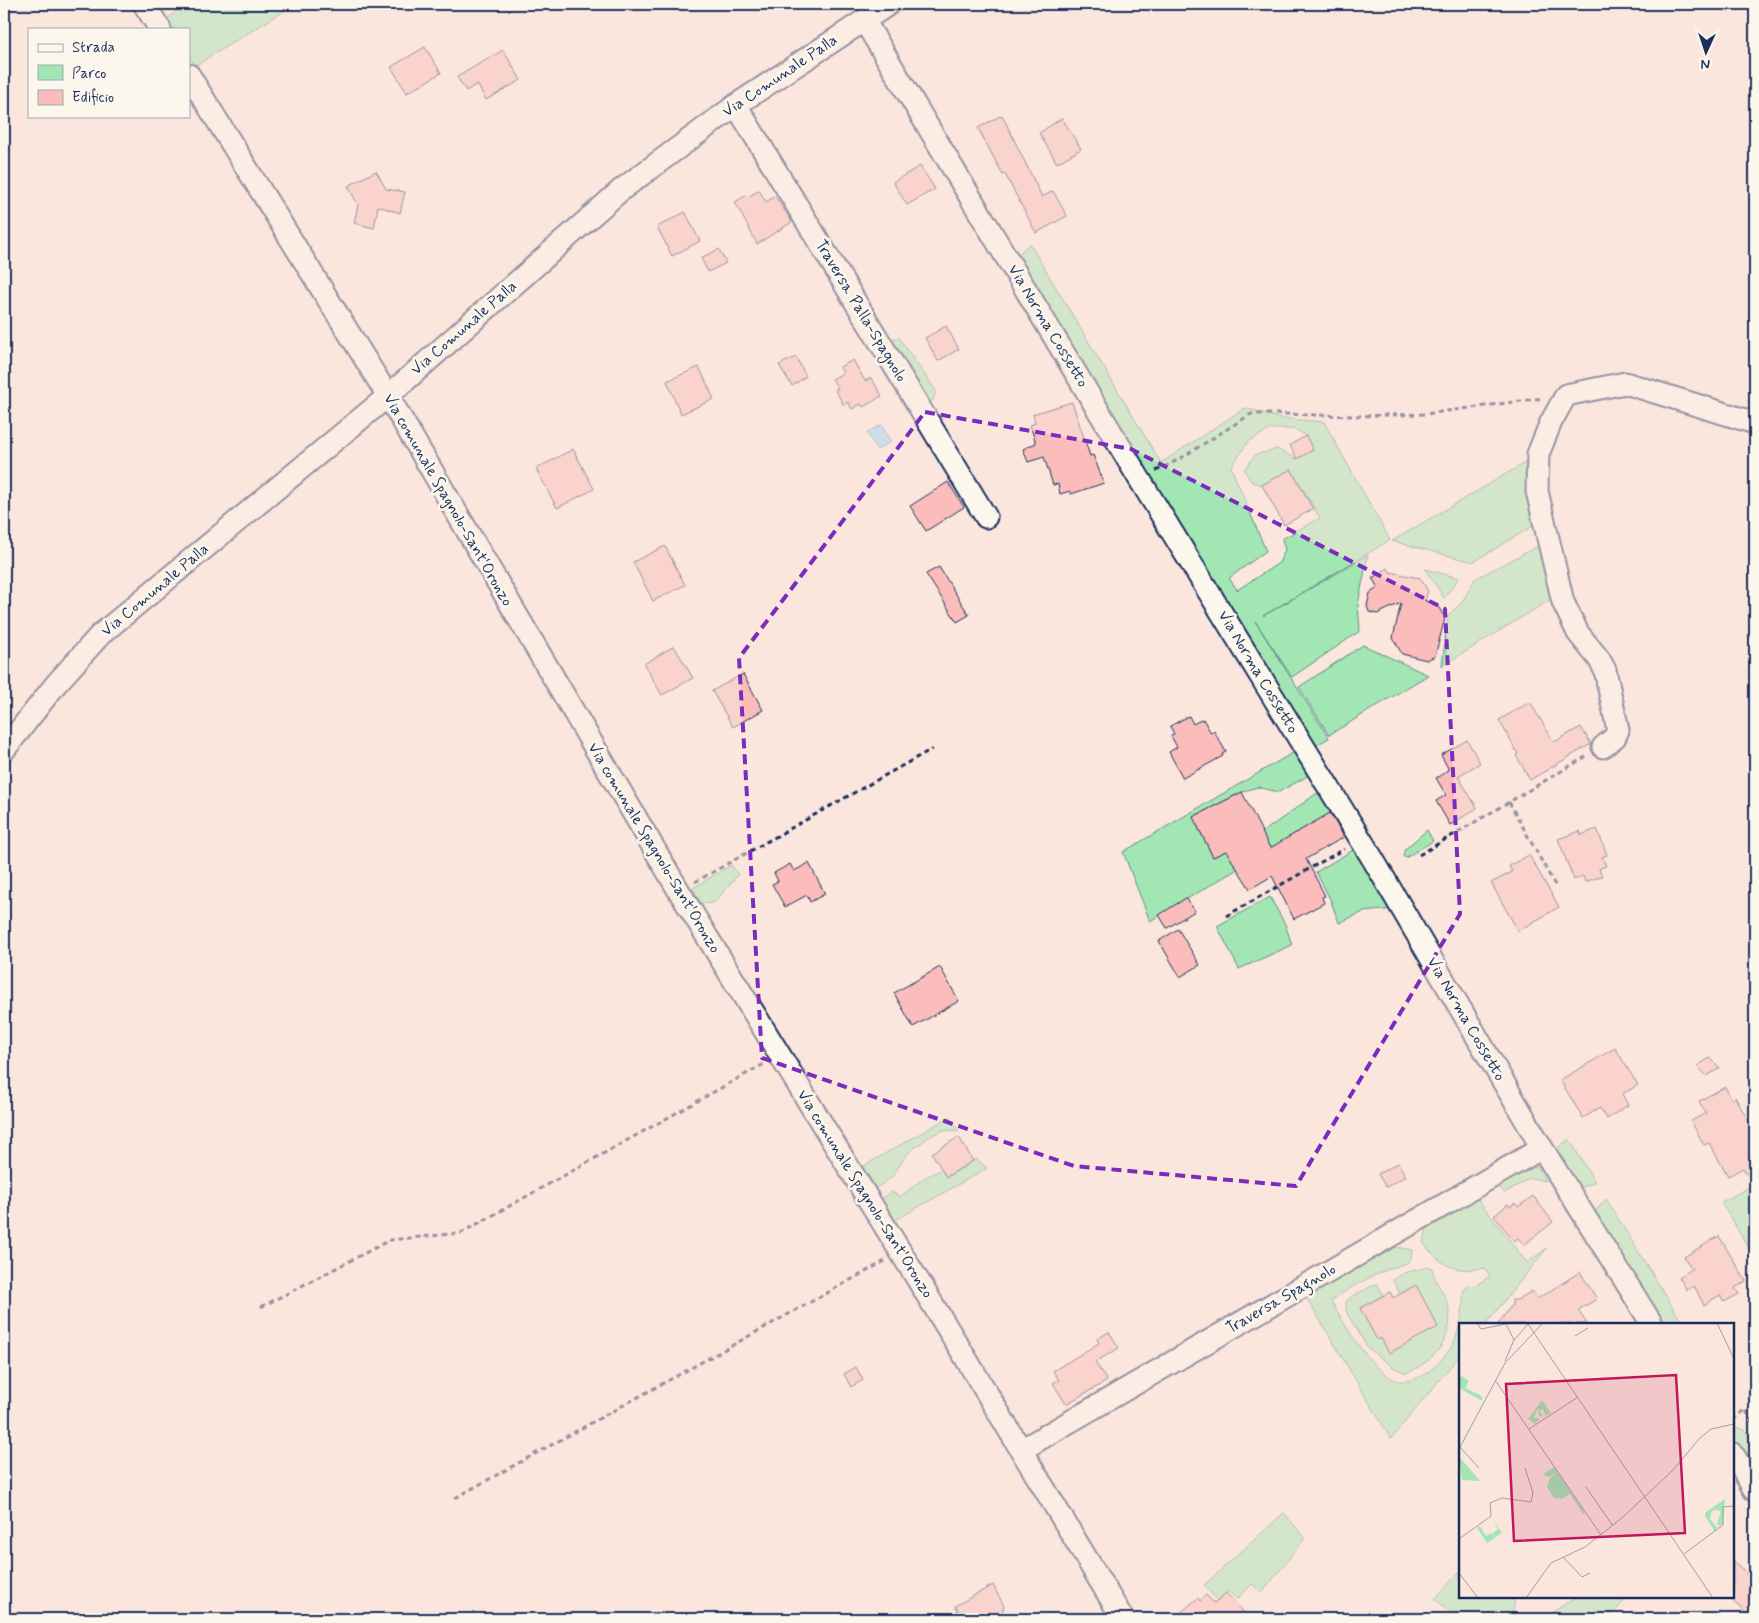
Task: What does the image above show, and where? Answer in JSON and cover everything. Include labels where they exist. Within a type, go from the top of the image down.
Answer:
[{"type":"street","points":[[144,4],[159,28]]},
{"type":"street","name":"Via Comunale Palla","points":[[4,750],[56,684],[100,635],[388,396],[621,190],[736,105],[889,4]]},
{"type":"street","name":"Via Norma Cossetto","points":[[864,20],[1140,480],[1360,840],[1542,1148],[1651,1323]]},
{"type":"street","name":"Via comunale Spagnolo-Sant'Oronzo","points":[[190,77],[388,396],[679,891],[1123,1619]]},
{"type":"street","name":"Traversa Palla-Spagnolo","points":[[736,105],[986,517]]},
{"type":"street","points":[[1603,747],[1615,737],[1618,730],[1606,670],[1578,633],[1563,602],[1537,491],[1538,454],[1551,422],[1566,395],[1625,383],[1755,423]]},
{"type":"street","name":"Traversa Spagnolo","points":[[1021,1450],[1542,1148]]},
{"type":"street","points":[[1734,1456],[1755,1490]]},
{"type":"path","points":[[1140,480],[1178,460],[1251,414],[1354,416],[1426,414],[1566,395]]},
{"type":"path","points":[[1418,855],[1603,747]]},
{"type":"path","points":[[679,891],[932,749]]},
{"type":"path","points":[[1510,802],[1556,886]]},
{"type":"path","points":[[1226,916],[1360,840]]},
{"type":"path","points":[[261,1308],[390,1240],[461,1233],[780,1055]]},
{"type":"path","points":[[455,1498],[900,1252]]},
{"type":"path","points":[[1734,1419],[1745,1409],[1755,1427]]},
{"type":"highlighted area","points":[[925,412],[1131,449],[1445,609],[1460,914],[1296,1186],[1074,1166],[762,1058],[739,658]]},
{"type":"green space","points":[[188,4],[295,4],[195,66],[190,57],[190,28],[171,28],[167,20],[177,10]]},
{"type":"green space","points":[[1030,244],[1161,463],[1245,408],[1279,418],[1324,422],[1390,540],[1263,616],[1368,555],[1358,604],[1360,631],[1292,677],[1255,621],[1329,738],[1311,748],[1013,258]],"holes":[[[1271,429],[1297,430],[1305,437],[1313,450],[1297,459],[1277,449],[1255,455],[1244,470],[1252,482],[1262,485],[1291,469],[1320,518],[1282,539],[1285,550],[1279,563],[1237,590],[1229,578],[1266,551],[1231,467],[1249,441]]]},
{"type":"green space","points":[[893,338],[899,338],[936,391],[933,400],[927,404],[886,343]]},
{"type":"green space","points":[[1530,460],[1534,521],[1531,527],[1473,562],[1392,541]]},
{"type":"green space","points":[[1540,545],[1555,597],[1442,666],[1448,616],[1462,602],[1475,579]]},
{"type":"green space","points":[[1425,569],[1459,578],[1444,598]]},
{"type":"green space","points":[[1363,645],[1428,675],[1329,735],[1299,687]]},
{"type":"green space","points":[[1296,751],[1311,774],[1279,792],[1257,787],[1242,792],[1193,817],[1213,857],[1263,832],[1323,789],[1337,810],[1150,921],[1123,852]]},
{"type":"green space","points":[[1427,830],[1433,841],[1405,858],[1403,856],[1405,849]]},
{"type":"green space","points":[[1358,847],[1394,909],[1363,912],[1339,923],[1330,899],[1316,872]]},
{"type":"green space","points":[[731,865],[738,875],[714,903],[701,904],[693,888]]},
{"type":"green space","points":[[1270,897],[1285,924],[1292,945],[1239,969],[1217,926]]},
{"type":"green space","points":[[949,1117],[959,1131],[943,1130],[930,1136],[907,1154],[892,1177],[876,1188],[862,1167]]},
{"type":"green space","points":[[1569,1139],[1595,1182],[1581,1188],[1577,1187],[1554,1151]]},
{"type":"green space","points":[[976,1159],[987,1168],[894,1221],[880,1200],[892,1192],[900,1197],[924,1178],[942,1169],[948,1177]]},
{"type":"green space","points":[[1537,1166],[1546,1181],[1530,1178],[1505,1193],[1498,1186]]},
{"type":"green space","points":[[1755,1184],[1755,1259],[1721,1202]]},
{"type":"green space","points":[[1477,1198],[1527,1263],[1547,1248],[1487,1323],[1460,1323],[1464,1290],[1470,1285],[1475,1286],[1490,1276],[1485,1268],[1465,1269],[1450,1266],[1436,1257],[1423,1243],[1427,1229],[1454,1214],[1453,1211]]},
{"type":"green space","points":[[1606,1199],[1682,1323],[1662,1323],[1594,1213]]},
{"type":"green space","points":[[1396,1247],[1412,1250],[1411,1258],[1407,1263],[1368,1279],[1331,1301],[1369,1359],[1395,1380],[1408,1381],[1430,1371],[1452,1346],[1459,1328],[1459,1356],[1391,1439],[1306,1297]]},
{"type":"green space","points":[[1428,1267],[1432,1268],[1447,1303],[1450,1314],[1449,1326],[1441,1346],[1434,1355],[1426,1362],[1406,1373],[1393,1367],[1368,1348],[1348,1315],[1346,1302],[1354,1295],[1377,1284],[1384,1295],[1360,1308],[1377,1340],[1381,1338],[1389,1353],[1415,1286],[1400,1294],[1393,1280],[1404,1273]]},
{"type":"green space","points":[[1739,1428],[1745,1430],[1755,1446],[1755,1475],[1734,1441],[1734,1431]]},
{"type":"green space","points":[[1284,1513],[1305,1538],[1262,1593],[1252,1584],[1237,1599],[1228,1591],[1218,1601],[1204,1585]]},
{"type":"green space","points":[[1459,1572],[1459,1598],[1509,1598],[1515,1602],[1511,1619],[1459,1619],[1435,1599]]},
{"type":"green space","points":[[1576,1598],[1627,1598],[1608,1619],[1544,1619]]},
{"type":"water","points":[[881,425],[891,442],[877,450],[867,433]]},
{"type":"building","points":[[425,47],[441,73],[407,93],[391,67]]},
{"type":"building","points":[[503,50],[521,80],[486,100],[477,84],[466,91],[457,77]]},
{"type":"building","points":[[1002,115],[1042,197],[1053,191],[1067,216],[1036,233],[978,128]]},
{"type":"building","points":[[1062,118],[1081,149],[1057,163],[1039,133]]},
{"type":"building","points":[[920,166],[935,189],[907,205],[893,182]]},
{"type":"building","points":[[376,171],[386,189],[405,192],[400,213],[378,206],[374,228],[354,223],[358,205],[348,186]]},
{"type":"building","points":[[759,190],[766,202],[775,196],[792,222],[757,244],[735,202]]},
{"type":"building","points":[[685,212],[700,241],[672,256],[657,227]]},
{"type":"building","points":[[719,249],[726,263],[708,272],[701,258]]},
{"type":"building","points":[[946,326],[959,349],[938,361],[925,338]]},
{"type":"building","points":[[796,357],[806,376],[792,386],[779,365]]},
{"type":"building","points":[[853,360],[865,381],[871,378],[882,396],[863,407],[861,404],[852,409],[848,402],[844,405],[835,390],[838,388],[832,379],[843,373],[840,367]]},
{"type":"building","points":[[699,367],[714,399],[681,414],[667,381]]},
{"type":"building","points":[[1072,402],[1090,456],[1093,455],[1104,483],[1071,494],[1070,491],[1060,494],[1058,484],[1053,485],[1044,457],[1028,462],[1023,449],[1036,443],[1030,425],[1035,423],[1033,414]]},
{"type":"building","points":[[1306,436],[1313,450],[1297,459],[1290,445]]},
{"type":"building","points":[[573,449],[594,489],[557,508],[536,469]]},
{"type":"building","points":[[1291,469],[1313,509],[1284,525],[1262,485]]},
{"type":"building","points":[[948,482],[964,507],[926,531],[910,506]]},
{"type":"building","points":[[665,546],[685,585],[653,601],[633,562]]},
{"type":"building","points":[[939,567],[969,615],[957,622],[926,574]]},
{"type":"building","points":[[1388,568],[1390,572],[1420,578],[1428,591],[1425,601],[1436,603],[1445,618],[1435,656],[1427,660],[1402,654],[1393,638],[1401,603],[1377,614],[1369,612],[1367,606],[1370,593],[1378,588],[1372,578]]},
{"type":"building","points":[[674,646],[693,678],[662,695],[644,664]]},
{"type":"building","points":[[743,674],[763,710],[733,727],[712,691]]},
{"type":"building","points":[[1530,702],[1554,742],[1581,727],[1591,744],[1530,780],[1499,720]]},
{"type":"building","points":[[1189,716],[1193,724],[1203,719],[1211,733],[1214,731],[1226,752],[1222,754],[1223,756],[1183,778],[1169,752],[1177,747],[1171,736],[1174,734],[1170,726]]},
{"type":"building","points":[[1467,740],[1480,763],[1458,776],[1477,808],[1450,825],[1436,801],[1446,795],[1436,778],[1449,770],[1441,755]]},
{"type":"building","points":[[1242,792],[1270,848],[1330,813],[1344,837],[1306,859],[1325,896],[1322,897],[1324,903],[1294,919],[1272,876],[1250,889],[1226,851],[1213,857],[1193,817]]},
{"type":"building","points":[[1597,829],[1607,855],[1602,857],[1606,866],[1599,869],[1602,876],[1585,882],[1583,876],[1574,880],[1558,839],[1580,831],[1581,835]]},
{"type":"building","points":[[1529,855],[1559,907],[1518,931],[1491,883],[1512,872],[1509,866]]},
{"type":"building","points":[[809,863],[825,894],[810,902],[807,895],[785,907],[772,884],[778,881],[774,873],[790,864],[794,871]]},
{"type":"building","points":[[1186,898],[1195,911],[1167,928],[1159,915]]},
{"type":"building","points":[[1178,929],[1200,965],[1180,977],[1159,941]]},
{"type":"building","points":[[940,967],[959,1001],[913,1027],[894,993]]},
{"type":"building","points":[[1615,1048],[1638,1085],[1622,1094],[1628,1105],[1607,1119],[1600,1108],[1583,1118],[1560,1080]]},
{"type":"building","points":[[1710,1058],[1720,1068],[1707,1076],[1697,1066]]},
{"type":"building","points":[[1725,1087],[1732,1100],[1735,1097],[1755,1133],[1755,1188],[1743,1168],[1728,1176],[1709,1143],[1704,1145],[1691,1121],[1706,1113],[1699,1101]]},
{"type":"building","points":[[959,1137],[973,1161],[946,1177],[932,1153]]},
{"type":"building","points":[[1398,1163],[1406,1176],[1386,1187],[1378,1174]]},
{"type":"building","points":[[1533,1196],[1553,1222],[1524,1245],[1518,1238],[1514,1241],[1494,1216],[1508,1204],[1510,1207],[1515,1203],[1518,1207]]},
{"type":"building","points":[[1719,1236],[1746,1281],[1735,1288],[1739,1294],[1724,1302],[1720,1295],[1704,1305],[1694,1286],[1687,1290],[1679,1277],[1692,1269],[1684,1257]]},
{"type":"building","points":[[1580,1272],[1597,1299],[1578,1310],[1586,1323],[1499,1323],[1512,1305],[1512,1300],[1517,1300],[1532,1291],[1537,1299]]},
{"type":"building","points":[[1416,1285],[1438,1327],[1389,1353],[1381,1338],[1377,1340],[1360,1308],[1390,1292],[1393,1298]]},
{"type":"building","points":[[1109,1332],[1119,1348],[1095,1362],[1107,1381],[1066,1404],[1053,1383],[1059,1380],[1053,1371],[1099,1343],[1097,1339]]},
{"type":"building","points":[[856,1367],[863,1380],[851,1387],[844,1374]]},
{"type":"building","points":[[1734,1562],[1755,1581],[1755,1619],[1729,1598],[1734,1598]]},
{"type":"building","points":[[993,1585],[1004,1606],[1000,1619],[963,1619],[955,1606]]},
{"type":"building","points":[[1226,1593],[1250,1619],[1173,1619],[1198,1598],[1200,1601],[1206,1595],[1214,1603]]}]
